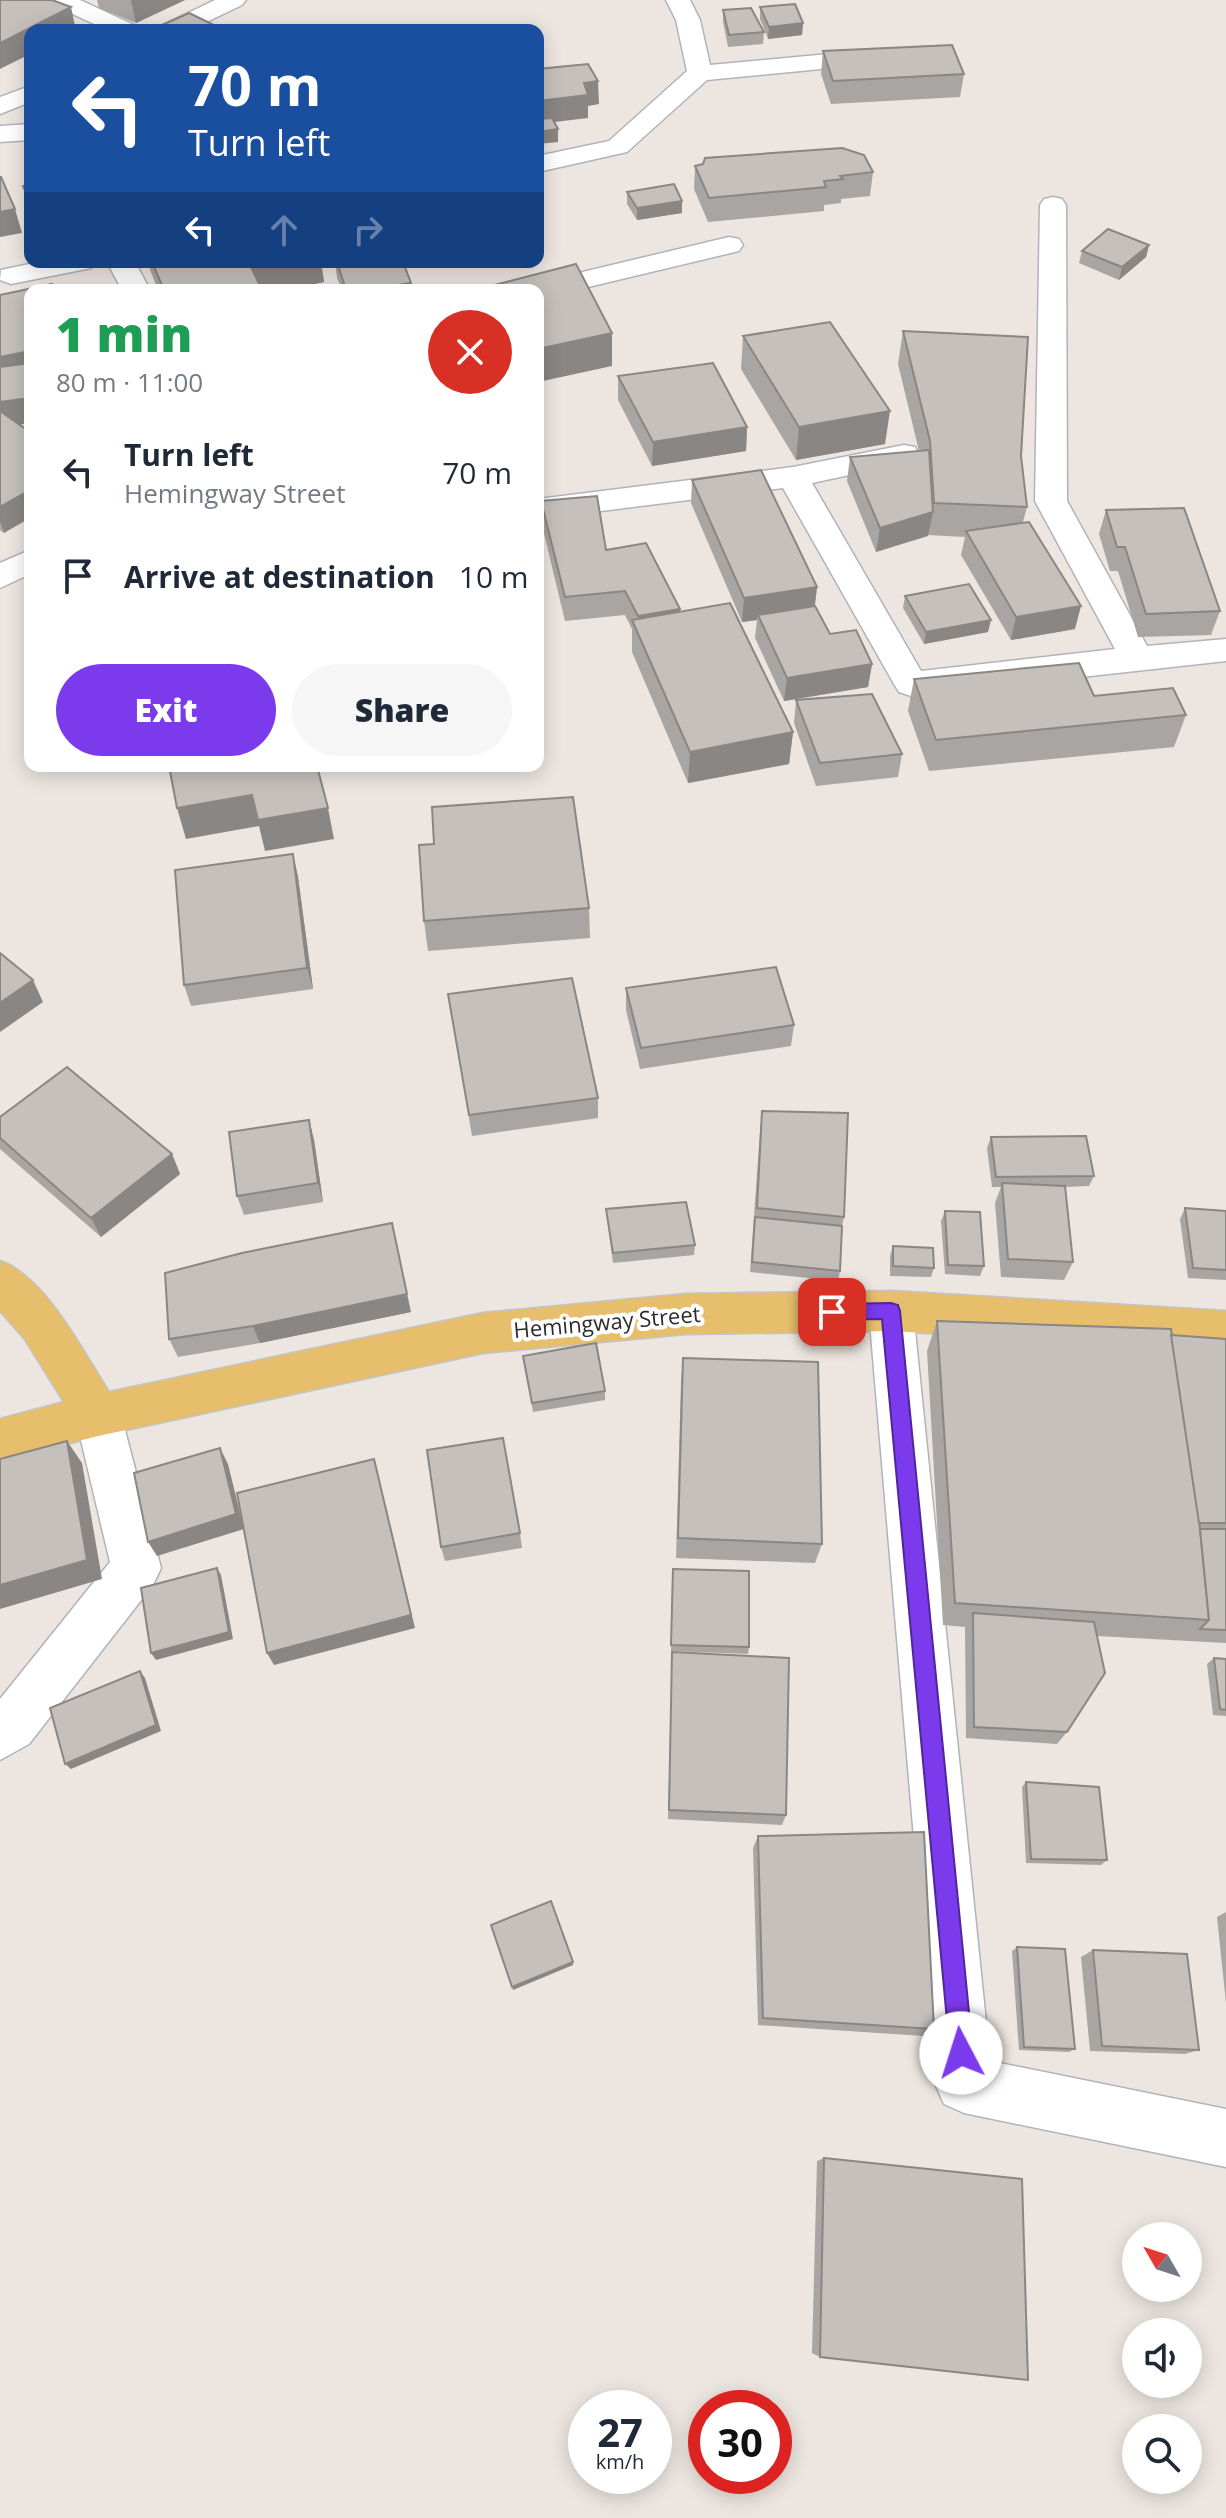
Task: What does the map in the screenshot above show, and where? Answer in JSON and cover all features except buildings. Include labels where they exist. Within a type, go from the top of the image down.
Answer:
[{"type":"main road","points":[[0,1280],[40,1324],[98,1415]]},
{"type":"main road","name":"Hemingway Street","points":[[0,1440],[98,1415],[483,1333],[686,1314],[891,1311],[1226,1331]]},
{"type":"street","points":[[61,0],[113,24]]},
{"type":"street","points":[[184,24],[234,0]]},
{"type":"street","points":[[678,0],[688,20],[700,73]]},
{"type":"street","points":[[544,163],[618,147],[700,73],[904,54]]},
{"type":"street","points":[[0,106],[24,96]]},
{"type":"street","points":[[0,134],[24,132]]},
{"type":"street","points":[[1053,205],[1051,501],[1137,658]]},
{"type":"street","points":[[544,290],[729,245]]},
{"type":"street","points":[[11,276],[51,268]]},
{"type":"street","points":[[544,508],[793,477],[904,454]]},
{"type":"street","points":[[793,477],[911,684],[1226,650]]},
{"type":"street","points":[[0,577],[24,563]]},
{"type":"street","points":[[891,1311],[964,2084],[1226,2138]]},
{"type":"street","points":[[0,1734],[11,1726],[136,1568],[98,1415]]},
{"type":"route","points":[[832,1312],[891,1311],[961,2053]]}]
